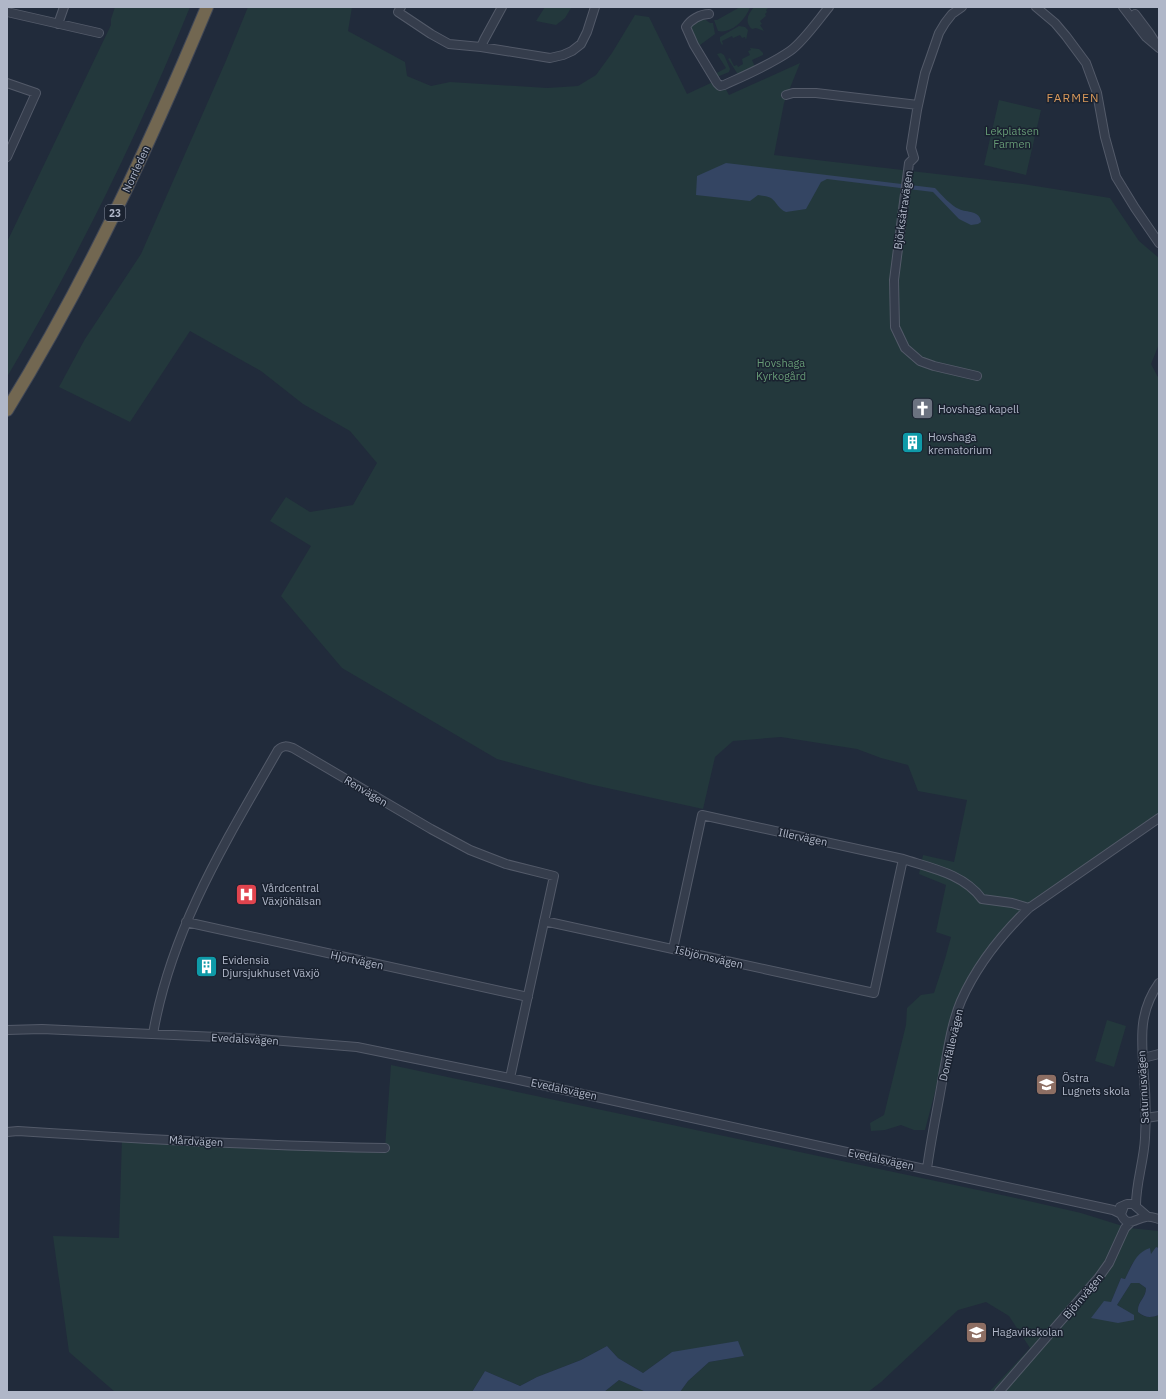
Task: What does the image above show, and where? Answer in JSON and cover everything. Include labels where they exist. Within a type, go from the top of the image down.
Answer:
[{"type":"highway","name":"Norrleden","points":[[7,398],[47,330],[105,220],[149,126],[200,7]]},
{"type":"highway","name":"Norrleden","points":[[7,410],[46,345],[98,249],[155,129],[207,7]]},
{"type":"street","points":[[58,24],[64,7]]},
{"type":"street","points":[[400,7],[398,12],[449,44],[481,47],[550,58],[563,55],[576,48],[583,40],[591,24],[595,7]]},
{"type":"street","points":[[481,47],[502,7]]},
{"type":"street","points":[[709,14],[702,14],[688,23],[686,27],[704,61],[720,86],[757,70],[791,50],[813,27],[829,7]]},
{"type":"street","name":"Björksätravägen","points":[[962,7],[952,14],[945,22],[939,33],[925,73],[918,105],[911,148],[914,158],[909,163],[894,280],[895,328],[905,348],[920,361],[934,366],[977,376]]},
{"type":"street","points":[[1036,7],[1045,10],[1086,63],[1098,92],[1105,136],[1116,176],[1135,208],[1159,243]]},
{"type":"street","points":[[1123,7],[1146,37],[1158,47]]},
{"type":"street","points":[[1130,7],[1158,47]]},
{"type":"street","points":[[7,12],[99,33]]},
{"type":"street","points":[[7,83],[36,93],[7,157]]},
{"type":"street","points":[[786,95],[793,93],[816,93],[918,105]]},
{"type":"street","name":"Renvägen","points":[[153,1034],[162,993],[186,922],[202,886],[278,750],[283,746],[288,746],[294,748],[431,829],[470,850],[506,864],[554,876],[510,1078]]},
{"type":"street","name":"Illervägen","points":[[673,949],[702,815],[903,859]]},
{"type":"street","name":"Domfällevägen","points":[[927,1169],[951,1036],[961,1003],[977,971],[1011,925],[1029,908],[1159,818]]},
{"type":"street","points":[[903,859],[955,876],[976,890],[982,899],[1012,903],[1029,908]]},
{"type":"street","name":"Isbjörnsvägen","points":[[544,921],[874,994],[903,859]]},
{"type":"street","name":"Hjortvägen","points":[[186,922],[528,997]]},
{"type":"street","name":"Saturnusvägen","points":[[1132,1206],[1143,1158],[1145,1140],[1146,1118],[1141,1033],[1143,1019],[1149,1000],[1159,983]]},
{"type":"street","name":"Evedalsvägen","points":[[7,1030],[42,1028],[259,1039],[358,1047],[510,1078],[1113,1210],[1128,1219]]},
{"type":"street","points":[[1143,1058],[1159,1054]]},
{"type":"street","points":[[1146,1118],[1159,1116]]},
{"type":"street","name":"Mårdvägen","points":[[7,1132],[18,1131],[146,1139],[386,1148]]},
{"type":"street","points":[[1113,1210],[1132,1206]]},
{"type":"street","points":[[1128,1219],[1140,1215],[1132,1206]]},
{"type":"street","points":[[1128,1219],[1122,1208],[1132,1206],[1147,1216],[1159,1219]]},
{"type":"street","points":[[1128,1219],[1147,1216]]},
{"type":"street","name":"Björnvägen","points":[[999,1392],[1099,1277],[1109,1263],[1128,1219]]},
{"type":"green space","points":[[115,7],[190,7],[128,149],[105,196],[58,287],[7,377],[7,242],[111,25],[111,19]]},
{"type":"green space","name":"Hovshaga Kyrkogård","points":[[248,7],[352,7],[348,31],[405,62],[407,76],[431,86],[450,82],[547,88],[578,86],[596,75],[612,53],[635,15],[649,17],[687,94],[713,82],[718,90],[725,88],[729,95],[800,63],[784,103],[774,155],[1023,184],[1110,198],[1139,241],[1159,258],[1159,344],[1151,364],[1159,379],[1159,814],[1038,896],[1009,922],[985,951],[974,969],[948,1034],[925,1130],[914,1130],[901,1125],[885,1130],[871,1131],[870,1123],[884,1115],[906,1025],[907,1008],[921,995],[934,993],[951,937],[936,932],[946,885],[919,874],[923,855],[954,862],[967,800],[918,791],[908,765],[881,758],[857,749],[781,737],[733,741],[715,757],[703,809],[589,784],[497,759],[342,668],[281,596],[311,546],[270,521],[286,497],[310,512],[353,505],[377,463],[350,431],[303,404],[261,371],[190,331],[130,422],[59,387],[85,339],[141,254]]},
{"type":"green space","points":[[545,7],[571,8],[565,18],[556,25],[536,21]]},
{"type":"green space","points":[[740,7],[750,7],[742,21],[733,28],[718,31],[714,20],[717,20]]},
{"type":"green space","points":[[754,7],[769,7],[766,10],[766,16],[760,21],[762,24],[760,25],[764,31],[756,28],[752,29],[748,24],[750,12]]},
{"type":"green space","points":[[703,18],[710,23],[713,23],[715,34],[700,45],[694,39],[690,26]]},
{"type":"green space","points":[[739,26],[745,27],[748,30],[746,40],[745,37],[742,38],[740,35],[733,38],[732,36],[722,41],[722,45],[720,37]]},
{"type":"green space","points":[[750,48],[759,49],[763,55],[752,60],[755,67],[740,74],[737,73],[728,59],[730,58],[734,66],[737,65],[738,67],[743,64],[742,59],[750,55],[748,51],[751,50]]},
{"type":"green space","points":[[721,53],[724,55],[730,69],[729,72],[717,77],[715,74],[726,68],[717,54]]},
{"type":"green space","name":"Lekplatsen Farmen","points":[[999,100],[1041,110],[1026,175],[984,165]]},
{"type":"green space","points":[[1107,1020],[1126,1026],[1114,1067],[1095,1061]]},
{"type":"green space","points":[[391,1065],[1020,1199],[1081,1213],[1129,1228],[1159,1231],[1159,1248],[1156,1247],[1151,1255],[1150,1248],[1132,1264],[1125,1279],[1121,1278],[1111,1302],[1134,1315],[1117,1305],[1131,1283],[1139,1283],[1146,1288],[1145,1295],[1138,1308],[1138,1312],[1148,1317],[1159,1315],[1159,1392],[989,1392],[1030,1348],[1009,1316],[986,1302],[958,1310],[881,1382],[868,1392],[680,1392],[688,1381],[709,1362],[743,1356],[672,1352],[643,1373],[618,1358],[607,1346],[581,1360],[537,1377],[520,1386],[485,1371],[472,1392],[115,1392],[69,1352],[53,1236],[119,1238],[122,1137],[385,1148]]},
{"type":"green space","points":[[619,1380],[646,1392],[604,1392]]},
{"type":"water","points":[[726,163],[935,188],[946,200],[956,207],[978,215],[981,222],[971,225],[959,219],[933,192],[827,179],[821,182],[806,209],[786,212],[767,196],[758,195],[750,201],[696,195],[697,176]]},
{"type":"water","points":[[1156,1247],[1159,1248],[1159,1315],[1148,1317],[1138,1312],[1139,1305],[1146,1292],[1146,1288],[1139,1283],[1131,1283],[1117,1305],[1134,1315],[1134,1320],[1118,1323],[1091,1318],[1104,1301],[1111,1302],[1121,1278],[1125,1279],[1138,1256],[1150,1248],[1151,1254]]},
{"type":"water","points":[[738,1341],[744,1356],[709,1362],[688,1381],[680,1392],[646,1392],[619,1380],[604,1392],[472,1392],[485,1371],[520,1386],[537,1377],[581,1360],[607,1346],[618,1358],[643,1373],[672,1352]]},
{"type":"place","name":"Hovshaga kapell","points":[[923,409]]},
{"type":"place","name":"Hovshaga krematorium","points":[[913,443]]},
{"type":"place","name":"Vårdcentral Växjöhälsan","points":[[246,894]]},
{"type":"place","name":"Evidensia Djursjukhuset Växjö","points":[[206,966]]},
{"type":"place","name":"Östra Lugnets skola","points":[[1047,1084]]},
{"type":"place","name":"Hagavikskolan","points":[[977,1332]]},
{"type":"district","name":"FARMEN","points":[[1073,97]]}]
